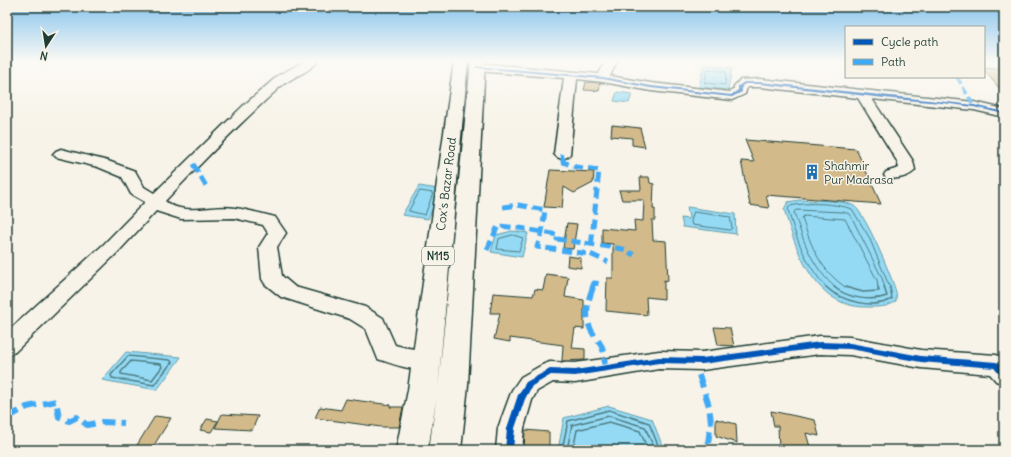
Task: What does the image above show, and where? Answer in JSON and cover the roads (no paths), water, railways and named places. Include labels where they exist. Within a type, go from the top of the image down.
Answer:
[{"type":"highway","name":"Cox's Bazar Road","points":[[412,450],[423,390],[426,360],[469,82]]},
{"type":"highway","name":"Cox's Bazar Road","points":[[445,450],[455,371],[471,82]]},
{"type":"street","points":[[7,346],[111,248],[155,201],[278,82]]},
{"type":"street","points":[[562,154],[570,82]]},
{"type":"street","points":[[624,82],[651,88],[732,96],[740,91],[740,86],[744,83],[749,82]]},
{"type":"street","points":[[755,82],[863,95],[942,102],[974,106],[1004,113]]},
{"type":"street","points":[[863,95],[905,161],[907,170],[892,175]]},
{"type":"street","points":[[61,154],[103,164],[129,174],[137,190],[155,201],[163,208],[181,214],[234,213],[269,221],[278,233],[268,246],[272,279],[288,292],[357,313],[375,324],[386,352],[409,359],[426,360]]},
{"type":"street","points":[[509,450],[511,428],[521,398],[528,384],[550,372],[575,373],[659,360],[702,361],[820,345],[850,346],[921,359],[996,365],[1004,374]]},
{"type":"water","points":[[700,82],[729,82],[728,90],[699,87]]},
{"type":"water","points":[[617,92],[632,94],[629,103],[614,101]]},
{"type":"water","points":[[419,186],[438,189],[435,203],[428,219],[402,215]]},
{"type":"water","points":[[799,200],[843,202],[854,206],[859,211],[865,220],[884,260],[896,292],[896,301],[889,305],[878,307],[848,304],[833,297],[820,287],[802,258],[784,209],[788,202]]},
{"type":"water","points":[[687,207],[735,214],[736,234],[683,227],[681,218],[689,219]]},
{"type":"water","points":[[512,231],[528,233],[522,257],[491,252],[496,235]]},
{"type":"water","points":[[126,352],[181,357],[157,390],[102,380]]},
{"type":"water","points":[[609,406],[652,419],[664,450],[558,450],[564,418]]},
{"type":"place","name":"Shahmir Pur Madrasa","points":[[812,172]]}]
